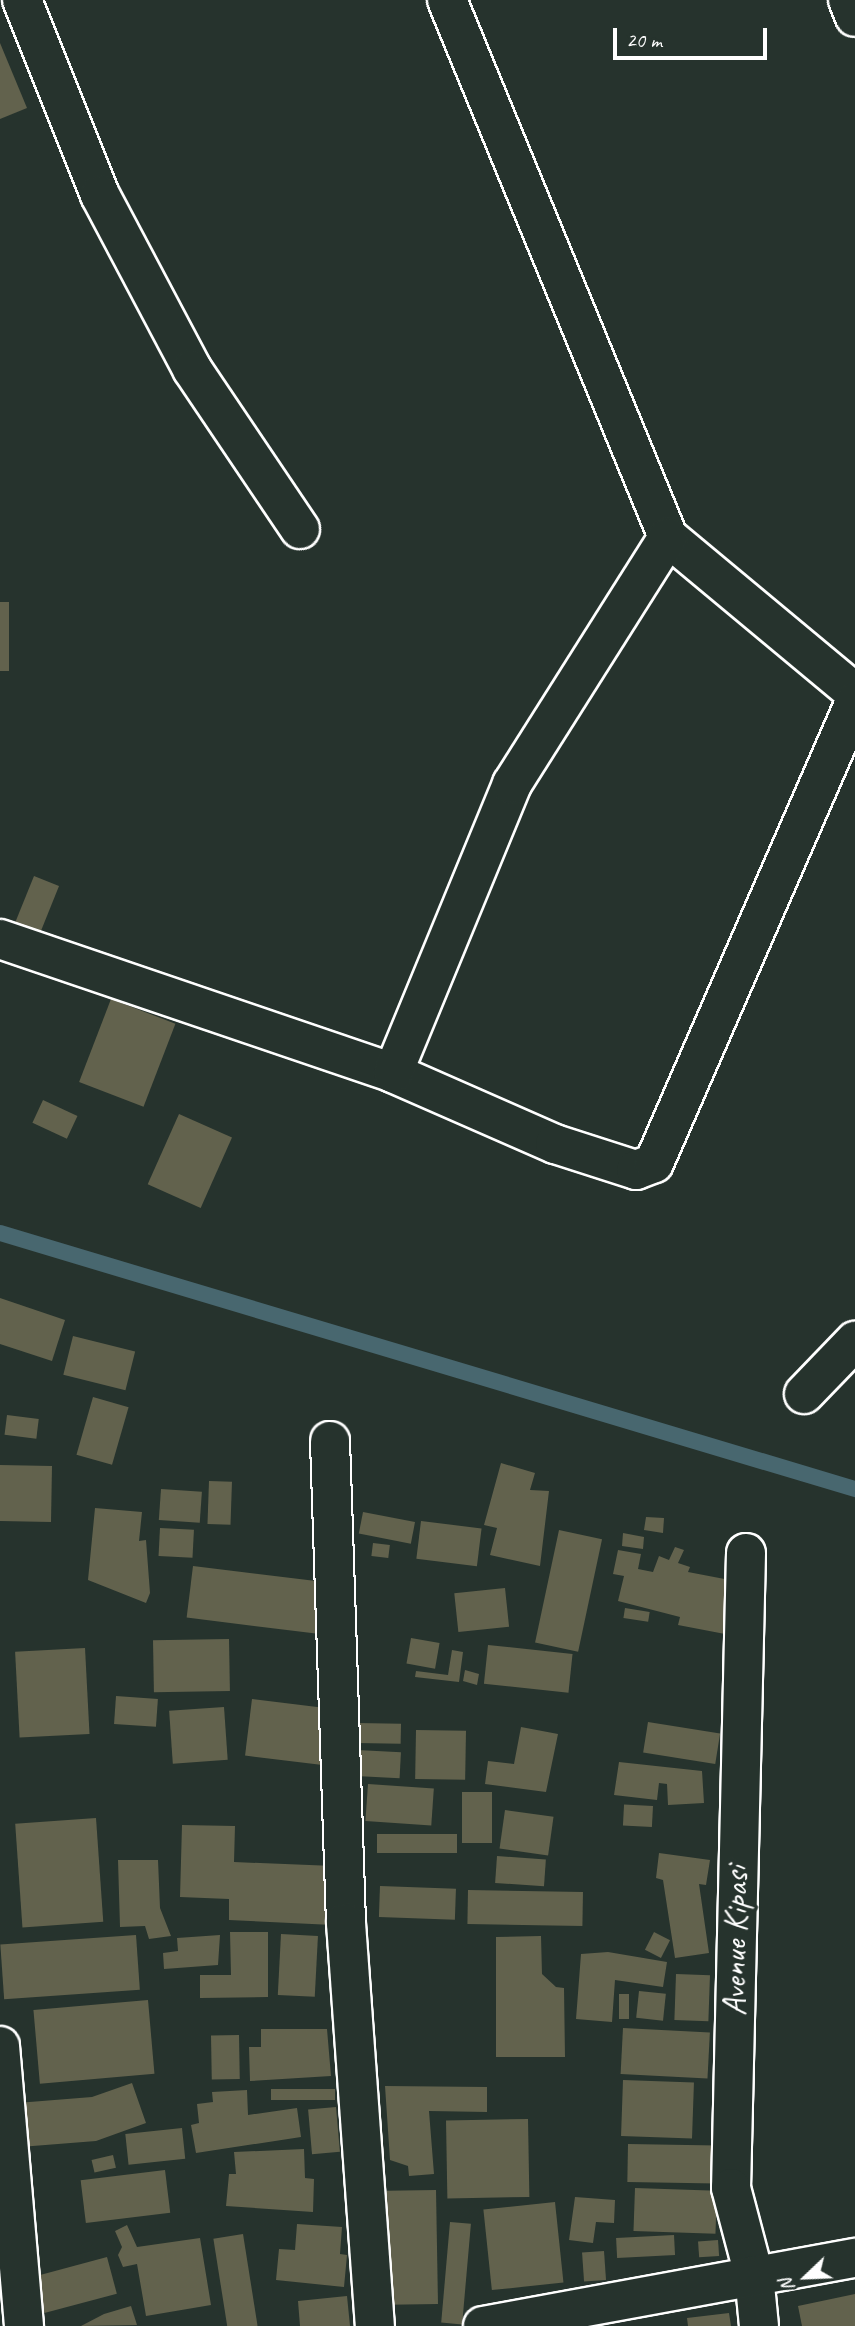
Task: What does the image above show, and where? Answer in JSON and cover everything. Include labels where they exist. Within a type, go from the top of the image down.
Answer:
[{"type":"street","points":[[22,0],[100,195],[192,369],[300,529]]},
{"type":"street","points":[[447,0],[668,537],[855,693]]},
{"type":"street","points":[[848,0],[855,17]]},
{"type":"street","points":[[393,1073],[512,784],[668,537]]},
{"type":"street","points":[[0,939],[393,1073],[613,1166],[636,1170],[654,1163],[855,702]]},
{"type":"street","points":[[804,1394],[855,1341]]},
{"type":"street","points":[[330,1441],[346,1923],[375,2326]]},
{"type":"street","name":"Avenue Kipasi","points":[[746,1553],[731,2188],[754,2275],[759,2326]]},
{"type":"street","points":[[0,2046],[24,2326]]},
{"type":"street","points":[[483,2326],[855,2258]]},
{"type":"building","points":[[0,43],[27,108],[0,119]]},
{"type":"building","points":[[0,602],[9,602],[9,671],[0,671]]},
{"type":"building","points":[[34,876],[59,886],[36,943],[11,933]]},
{"type":"building","points":[[111,999],[175,1024],[144,1107],[79,1082]]},
{"type":"building","points":[[43,1100],[77,1116],[67,1139],[32,1123]]},
{"type":"building","points":[[179,1114],[232,1138],[201,1208],[148,1184]]},
{"type":"building","points":[[0,1298],[65,1320],[52,1361],[0,1344]]},
{"type":"building","points":[[73,1336],[135,1351],[125,1390],[63,1375]]},
{"type":"building","points":[[93,1397],[129,1407],[112,1465],[76,1455]]},
{"type":"building","points":[[7,1415],[39,1419],[36,1439],[5,1435]]},
{"type":"building","points":[[501,1463],[535,1473],[530,1490],[549,1491],[540,1566],[490,1555],[497,1528],[484,1525]]},
{"type":"building","points":[[0,1465],[52,1466],[51,1522],[0,1521]]},
{"type":"building","points":[[209,1481],[232,1482],[230,1525],[207,1524]]},
{"type":"building","points":[[161,1489],[202,1492],[200,1523],[159,1520]]},
{"type":"building","points":[[95,1508],[142,1512],[139,1541],[146,1540],[150,1593],[146,1603],[88,1580]]},
{"type":"building","points":[[363,1512],[415,1522],[411,1544],[359,1534]]},
{"type":"building","points":[[646,1517],[664,1518],[663,1533],[644,1530]]},
{"type":"building","points":[[421,1521],[482,1528],[477,1566],[416,1559]]},
{"type":"building","points":[[160,1528],[194,1530],[192,1558],[159,1556]]},
{"type":"building","points":[[559,1530],[602,1539],[578,1652],[535,1642]]},
{"type":"building","points":[[623,1533],[644,1537],[643,1549],[622,1546]]},
{"type":"building","points":[[373,1543],[390,1545],[388,1558],[371,1556]]},
{"type":"building","points":[[675,1547],[684,1550],[678,1563],[690,1567],[688,1572],[735,1581],[725,1634],[678,1625],[680,1617],[618,1601],[624,1576],[613,1574],[618,1550],[641,1554],[638,1569],[653,1572],[659,1556],[669,1560]]},
{"type":"building","points":[[193,1566],[324,1582],[318,1634],[187,1618]]},
{"type":"building","points":[[505,1588],[509,1627],[458,1632],[454,1593]]},
{"type":"building","points":[[625,1608],[650,1612],[648,1622],[623,1618]]},
{"type":"building","points":[[411,1638],[440,1643],[435,1669],[406,1664]]},
{"type":"building","points":[[229,1639],[230,1691],[154,1692],[153,1640]]},
{"type":"building","points":[[488,1645],[573,1654],[568,1693],[484,1684]]},
{"type":"building","points":[[85,1648],[90,1734],[20,1738],[15,1652]]},
{"type":"building","points":[[452,1650],[463,1652],[459,1682],[415,1677],[416,1671],[448,1675]]},
{"type":"building","points":[[465,1670],[479,1674],[477,1685],[463,1681]]},
{"type":"building","points":[[116,1696],[158,1699],[156,1727],[114,1724]]},
{"type":"building","points":[[252,1699],[329,1709],[322,1765],[245,1756]]},
{"type":"building","points":[[224,1707],[228,1760],[173,1764],[169,1711]]},
{"type":"building","points":[[648,1722],[720,1733],[715,1764],[643,1753]]},
{"type":"building","points":[[357,1723],[401,1724],[401,1744],[357,1743]]},
{"type":"building","points":[[521,1727],[558,1734],[546,1792],[485,1784],[488,1761],[514,1764]]},
{"type":"building","points":[[416,1730],[466,1731],[465,1780],[415,1779]]},
{"type":"building","points":[[357,1750],[401,1752],[400,1778],[356,1776]]},
{"type":"building","points":[[619,1762],[702,1771],[704,1803],[668,1805],[667,1784],[659,1783],[657,1800],[614,1795]]},
{"type":"building","points":[[368,1784],[434,1789],[431,1826],[365,1821]]},
{"type":"building","points":[[462,1792],[492,1792],[492,1843],[462,1843]]},
{"type":"building","points":[[624,1804],[653,1806],[652,1827],[623,1825]]},
{"type":"building","points":[[505,1810],[554,1817],[548,1855],[500,1849]]},
{"type":"building","points":[[96,1818],[103,1922],[22,1927],[15,1824]]},
{"type":"building","points":[[182,1825],[235,1826],[234,1862],[334,1866],[333,1925],[229,1920],[229,1899],[180,1897]]},
{"type":"building","points":[[377,1834],[457,1834],[457,1853],[377,1853]]},
{"type":"building","points":[[659,1853],[710,1860],[706,1885],[699,1884],[709,1953],[675,1958],[663,1880],[656,1878]]},
{"type":"building","points":[[497,1856],[546,1859],[544,1886],[495,1883]]},
{"type":"building","points":[[118,1860],[158,1860],[160,1908],[171,1936],[149,1939],[145,1926],[120,1927]]},
{"type":"building","points":[[380,1886],[456,1889],[455,1920],[379,1917]]},
{"type":"building","points":[[468,1890],[583,1892],[582,1926],[467,1924]]},
{"type":"building","points":[[230,1932],[268,1932],[268,1997],[200,1998],[200,1975],[231,1975]]},
{"type":"building","points":[[654,1932],[670,1940],[661,1958],[645,1950]]},
{"type":"building","points":[[281,1934],[318,1936],[315,1997],[278,1995]]},
{"type":"building","points":[[136,1935],[140,1990],[4,1999],[0,1944]]},
{"type":"building","points":[[220,1935],[218,1965],[164,1969],[163,1953],[178,1951],[177,1938]]},
{"type":"building","points":[[541,1936],[542,1974],[556,1987],[564,1988],[565,2057],[496,2057],[496,1937]]},
{"type":"building","points":[[608,1952],[667,1962],[663,1987],[615,1980],[612,2022],[576,2019],[581,1954]]},
{"type":"building","points":[[676,1974],[710,1975],[708,2021],[674,2020]]},
{"type":"building","points":[[639,1991],[666,1994],[663,2021],[636,2018]]},
{"type":"building","points":[[619,1994],[629,1994],[629,2019],[619,2019]]},
{"type":"building","points":[[148,2000],[154,2074],[40,2084],[33,2010]]},
{"type":"building","points":[[623,2028],[710,2033],[707,2078],[621,2074]]},
{"type":"building","points":[[261,2029],[327,2029],[331,2076],[250,2081],[249,2047],[261,2047]]},
{"type":"building","points":[[211,2035],[239,2035],[240,2079],[212,2079]]},
{"type":"building","points":[[623,2080],[694,2082],[692,2138],[621,2136]]},
{"type":"building","points":[[132,2083],[146,2123],[96,2141],[20,2147],[17,2103],[92,2097]]},
{"type":"building","points":[[385,2086],[487,2087],[487,2112],[429,2111],[434,2174],[409,2176],[408,2166],[390,2160]]},
{"type":"building","points":[[271,2089],[335,2089],[335,2100],[271,2100]]},
{"type":"building","points":[[247,2090],[248,2115],[297,2108],[301,2137],[196,2153],[191,2125],[199,2123],[197,2104],[213,2102],[212,2092]]},
{"type":"building","points":[[336,2107],[340,2152],[312,2154],[308,2109]]},
{"type":"building","points":[[528,2119],[529,2197],[447,2198],[446,2120]]},
{"type":"building","points":[[182,2128],[185,2159],[129,2165],[125,2134]]},
{"type":"building","points":[[628,2144],[717,2146],[716,2184],[627,2182]]},
{"type":"building","points":[[304,2149],[305,2178],[314,2179],[313,2212],[226,2206],[229,2174],[236,2174],[234,2152]]},
{"type":"building","points":[[113,2155],[116,2168],[94,2173],[92,2160]]},
{"type":"building","points":[[165,2170],[170,2213],[86,2223],[81,2180]]},
{"type":"building","points":[[635,2188],[717,2191],[715,2234],[633,2231]]},
{"type":"building","points":[[436,2190],[438,2304],[389,2305],[387,2191]]},
{"type":"building","points":[[575,2197],[615,2200],[614,2223],[596,2222],[593,2243],[569,2240]]},
{"type":"building","points":[[555,2202],[563,2283],[492,2290],[483,2210]]},
{"type":"building","points":[[450,2222],[471,2224],[462,2324],[441,2323]]},
{"type":"building","points":[[297,2224],[342,2227],[340,2254],[347,2255],[344,2287],[276,2280],[279,2249],[295,2250]]},
{"type":"building","points":[[127,2225],[137,2247],[200,2238],[211,2305],[146,2316],[137,2264],[123,2267],[118,2255],[122,2247],[115,2231]]},
{"type":"building","points":[[243,2234],[258,2326],[227,2326],[213,2239]]},
{"type":"building","points":[[674,2235],[675,2255],[617,2258],[616,2238]]},
{"type":"building","points":[[718,2240],[719,2256],[699,2257],[698,2241]]},
{"type":"building","points":[[604,2251],[606,2280],[584,2281],[582,2253]]},
{"type":"building","points":[[107,2257],[117,2294],[44,2313],[35,2276]]},
{"type":"building","points":[[855,2294],[855,2326],[802,2326],[798,2306]]},
{"type":"building","points":[[347,2296],[350,2326],[300,2326],[298,2301]]},
{"type":"building","points":[[131,2306],[137,2325],[81,2326],[104,2314]]},
{"type":"building","points":[[729,2313],[731,2326],[688,2326],[687,2318]]},
{"type":"waterway","points":[[0,1233],[855,1489]]}]
